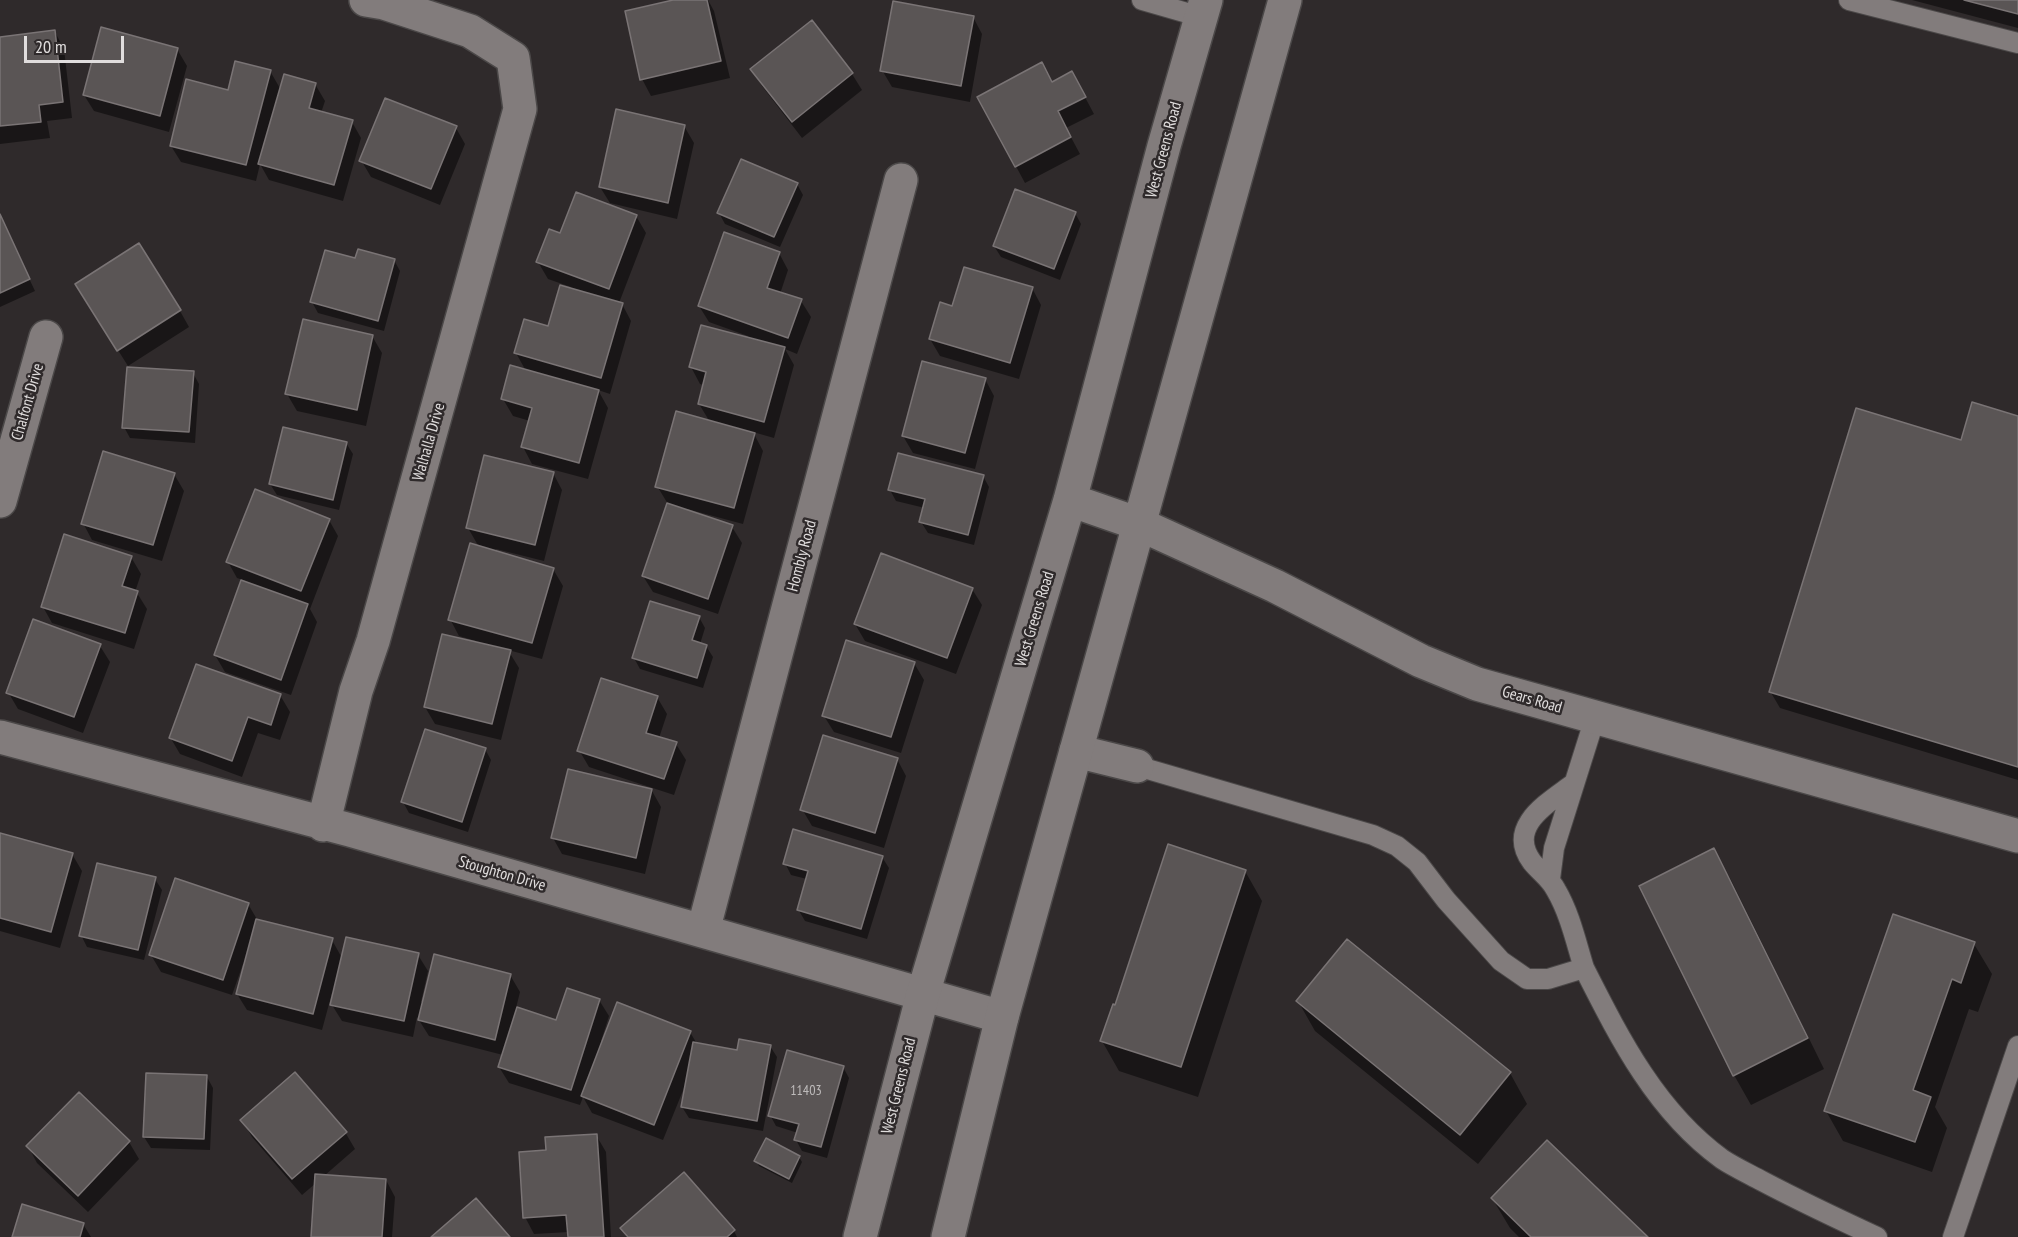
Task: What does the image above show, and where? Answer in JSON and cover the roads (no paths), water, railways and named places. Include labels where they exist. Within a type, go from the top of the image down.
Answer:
[{"type":"main road","name":"Walhalla Drive","points":[[323,825],[356,691],[373,641],[520,109],[513,58],[470,31],[384,3],[366,0]]},
{"type":"main road","points":[[948,1237],[1002,1017],[1285,0]]},
{"type":"main road","name":"West Greens Road","points":[[861,1237],[923,994],[1070,501],[1161,157],[1204,8]]},
{"type":"main road","name":"Hombly Road","points":[[703,932],[901,180]]},
{"type":"main road","name":"Chalfont Drive","points":[[0,501],[46,337]]},
{"type":"main road","name":"Gears Road","points":[[1070,501],[1139,524],[1275,586],[1420,661],[1477,684],[2018,836]]},
{"type":"main road","name":"Stoughton Drive","points":[[0,737],[361,834],[1002,1017]]},
{"type":"main road","points":[[1076,751],[1137,766]]},
{"type":"lane","points":[[1142,0],[1204,8]]},
{"type":"lane","points":[[1849,0],[2018,43]]},
{"type":"lane","points":[[1550,879],[1554,848],[1595,718]]},
{"type":"lane","points":[[1137,766],[1373,835],[1397,846],[1417,862],[1446,900],[1501,961],[1527,979],[1548,979],[1584,968]]},
{"type":"lane","points":[[1573,784],[1528,821],[1524,836],[1526,848],[1532,862],[1550,879],[1562,899],[1584,968],[1616,1032],[1650,1086],[1680,1122],[1722,1159],[1798,1200],[1877,1237]]},
{"type":"lane","points":[[1953,1237],[2018,1046]]}]
